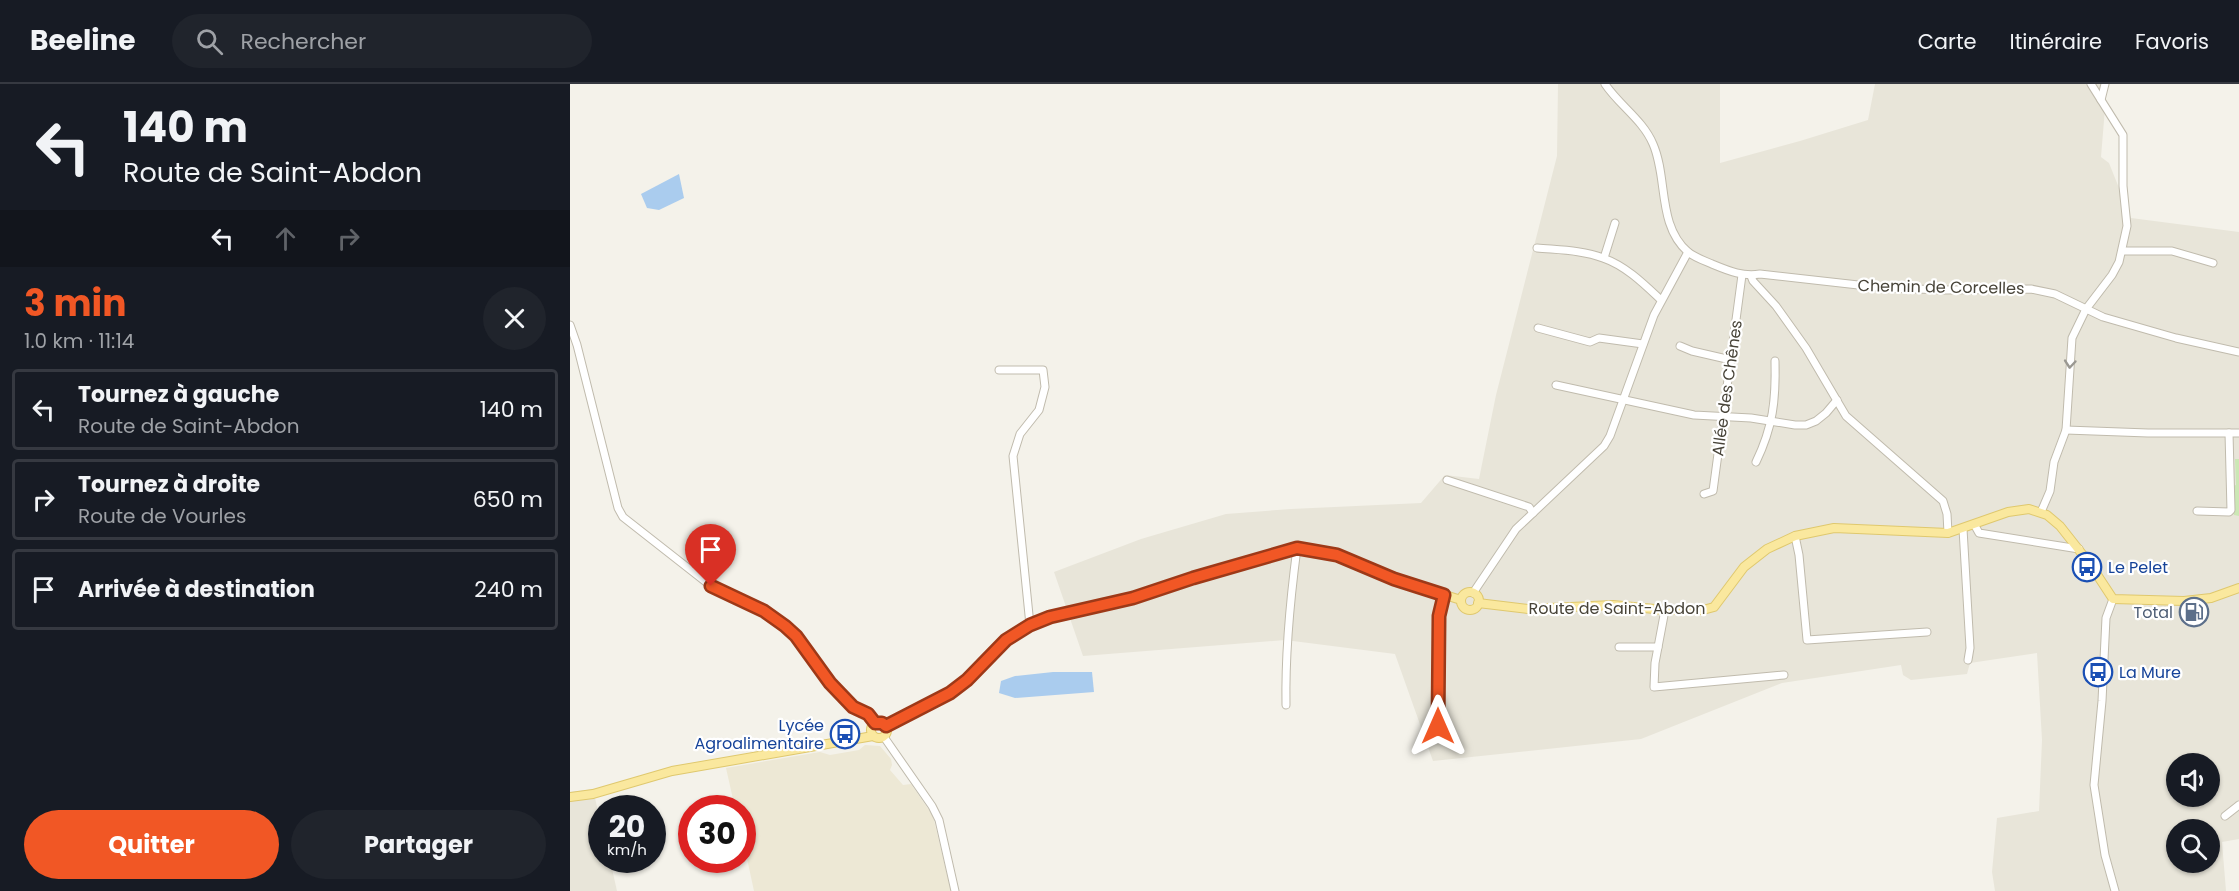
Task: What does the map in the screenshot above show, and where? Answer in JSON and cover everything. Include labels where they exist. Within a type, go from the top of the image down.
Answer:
[{"type":"main road","name":"Route de Saint-Abdon","points":[[1478,603],[1528,609],[1613,605],[1665,610],[1703,610],[1714,607],[1744,567],[1767,549],[1795,536],[1834,528],[1948,533],[2016,510],[2029,509],[2041,512]]},
{"type":"main road","points":[[2041,512],[2060,526],[2079,549],[2113,599],[2184,601],[2211,598],[2239,588]]},
{"type":"main road","points":[[886,726],[950,693],[967,680],[1006,640],[1030,625],[1050,617],[1133,598],[1297,548],[1337,555],[1394,579],[1461,600]]},
{"type":"main road","points":[[1465,593],[1473,593],[1478,598],[1478,603],[1473,609],[1467,609],[1461,600],[1465,593]]},
{"type":"main road","points":[[873,736],[870,729],[875,723],[882,723],[886,726]]},
{"type":"main road","points":[[570,797],[593,794],[672,771],[873,736],[884,737],[886,726]]},
{"type":"street","points":[[1473,593],[1516,529],[1604,446],[1610,436],[1661,300],[1688,252],[1675,234],[1668,217],[1652,141],[1640,123],[1605,84]]},
{"type":"street","points":[[2041,512],[2050,491],[2054,462],[2066,430],[2072,338],[2086,309],[2112,275],[2123,251],[2127,226],[2123,186],[2123,135],[2091,84]]},
{"type":"street","points":[[2101,99],[2105,84]]},
{"type":"street","points":[[1604,258],[1615,223]]},
{"type":"street","points":[[1537,248],[1566,250],[1604,258],[1631,272],[1661,300]]},
{"type":"street","points":[[2123,251],[2172,251],[2213,263]]},
{"type":"street","name":"Chemin de Corcelles","points":[[1688,252],[1742,275],[1751,276],[1760,274],[1885,288],[2031,289],[2055,294],[2103,317],[2239,352]]},
{"type":"street","name":"Allée des Chênes","points":[[1704,494],[1713,491],[1742,275]]},
{"type":"street","points":[[1751,276],[1806,348],[1846,416],[1943,501],[1947,514],[1948,533]]},
{"type":"street","points":[[570,326],[577,345],[618,508],[623,517],[711,586],[764,611],[785,626],[796,636],[830,683],[853,707],[868,714],[875,723]]},
{"type":"street","points":[[1538,328],[1590,342],[1599,338],[1643,344]]},
{"type":"street","points":[[1680,346],[1731,360]]},
{"type":"street","points":[[1756,462],[1767,439],[1772,420],[1775,361]]},
{"type":"street","points":[[999,370],[1043,370],[1045,387],[1040,410],[1020,434],[1013,456],[1030,625]]},
{"type":"street","points":[[1556,385],[1694,415],[1772,420],[1795,425],[1806,425],[1816,421],[1837,400]]},
{"type":"street","points":[[2066,430],[2239,433]]},
{"type":"street","points":[[2196,511],[2229,512],[2231,510],[2229,433]]},
{"type":"street","points":[[1447,480],[1529,507],[1533,513]]},
{"type":"street","points":[[1974,524],[1979,533],[2079,549]]},
{"type":"street","points":[[1963,529],[1970,648],[1968,660]]},
{"type":"street","points":[[1795,536],[1807,640],[1927,633]]},
{"type":"street","points":[[1286,705],[1287,624],[1297,548]]},
{"type":"street","points":[[1434,739],[1438,726],[1439,616],[1444,595]]},
{"type":"street","points":[[2113,599],[2106,618],[2102,701],[2094,785],[2105,855],[2115,891]]},
{"type":"street","points":[[1665,610],[1654,687],[1784,675]]},
{"type":"street","points":[[1619,647],[1658,647]]},
{"type":"street","points":[[884,737],[939,820],[955,891]]},
{"type":"street","points":[[2225,816],[2239,805]]},
{"type":"shaded area","points":[[1558,84],[1720,84],[1720,163],[1868,120],[1875,84],[2107,84],[2101,157],[2109,163],[2131,218],[2239,232],[2239,839],[2222,842],[2226,891],[1995,891],[1992,872],[1997,818],[2039,811],[2042,740],[2037,653],[1970,663],[1967,674],[1911,680],[1903,675],[1901,665],[1782,683],[1641,739],[1433,761],[1395,654],[1285,640],[1083,656],[1054,572],[1141,539],[1226,514],[1421,503],[1445,475],[1479,479],[1496,395],[1557,156]]},
{"type":"shaded area","points":[[865,745],[880,746],[891,759],[890,770],[903,785],[911,784],[933,816],[951,891],[754,891],[750,873],[756,873],[756,795],[732,795],[726,768],[820,752],[830,755],[859,750]]},
{"type":"shaded area","points":[[593,789],[594,795],[588,795],[588,873],[613,873],[617,891],[570,891],[570,792]]},
{"type":"green space","points":[[2235,459],[2239,459],[2239,516],[2234,515]]},
{"type":"water","points":[[679,174],[684,198],[659,210],[647,208],[641,194]]},
{"type":"water","points":[[1053,672],[1092,672],[1094,692],[1015,698],[999,693],[1001,681],[1015,676]]},
{"type":"place","name":"Le Pelet","points":[[2087,567]]},
{"type":"place","name":"Total","points":[[2194,612]]},
{"type":"place","name":"La Mure","points":[[2098,672]]},
{"type":"place","name":"Lycée Agroalimentaire","points":[[845,734]]},
{"type":"route","points":[[711,586],[764,611],[785,626],[796,636],[830,683],[853,707],[868,714],[875,723],[880,722],[886,726],[950,693],[967,680],[1006,640],[1030,625],[1050,617],[1133,598],[1270,555],[1297,548],[1318,550],[1444,595],[1439,616],[1438,726]]}]
